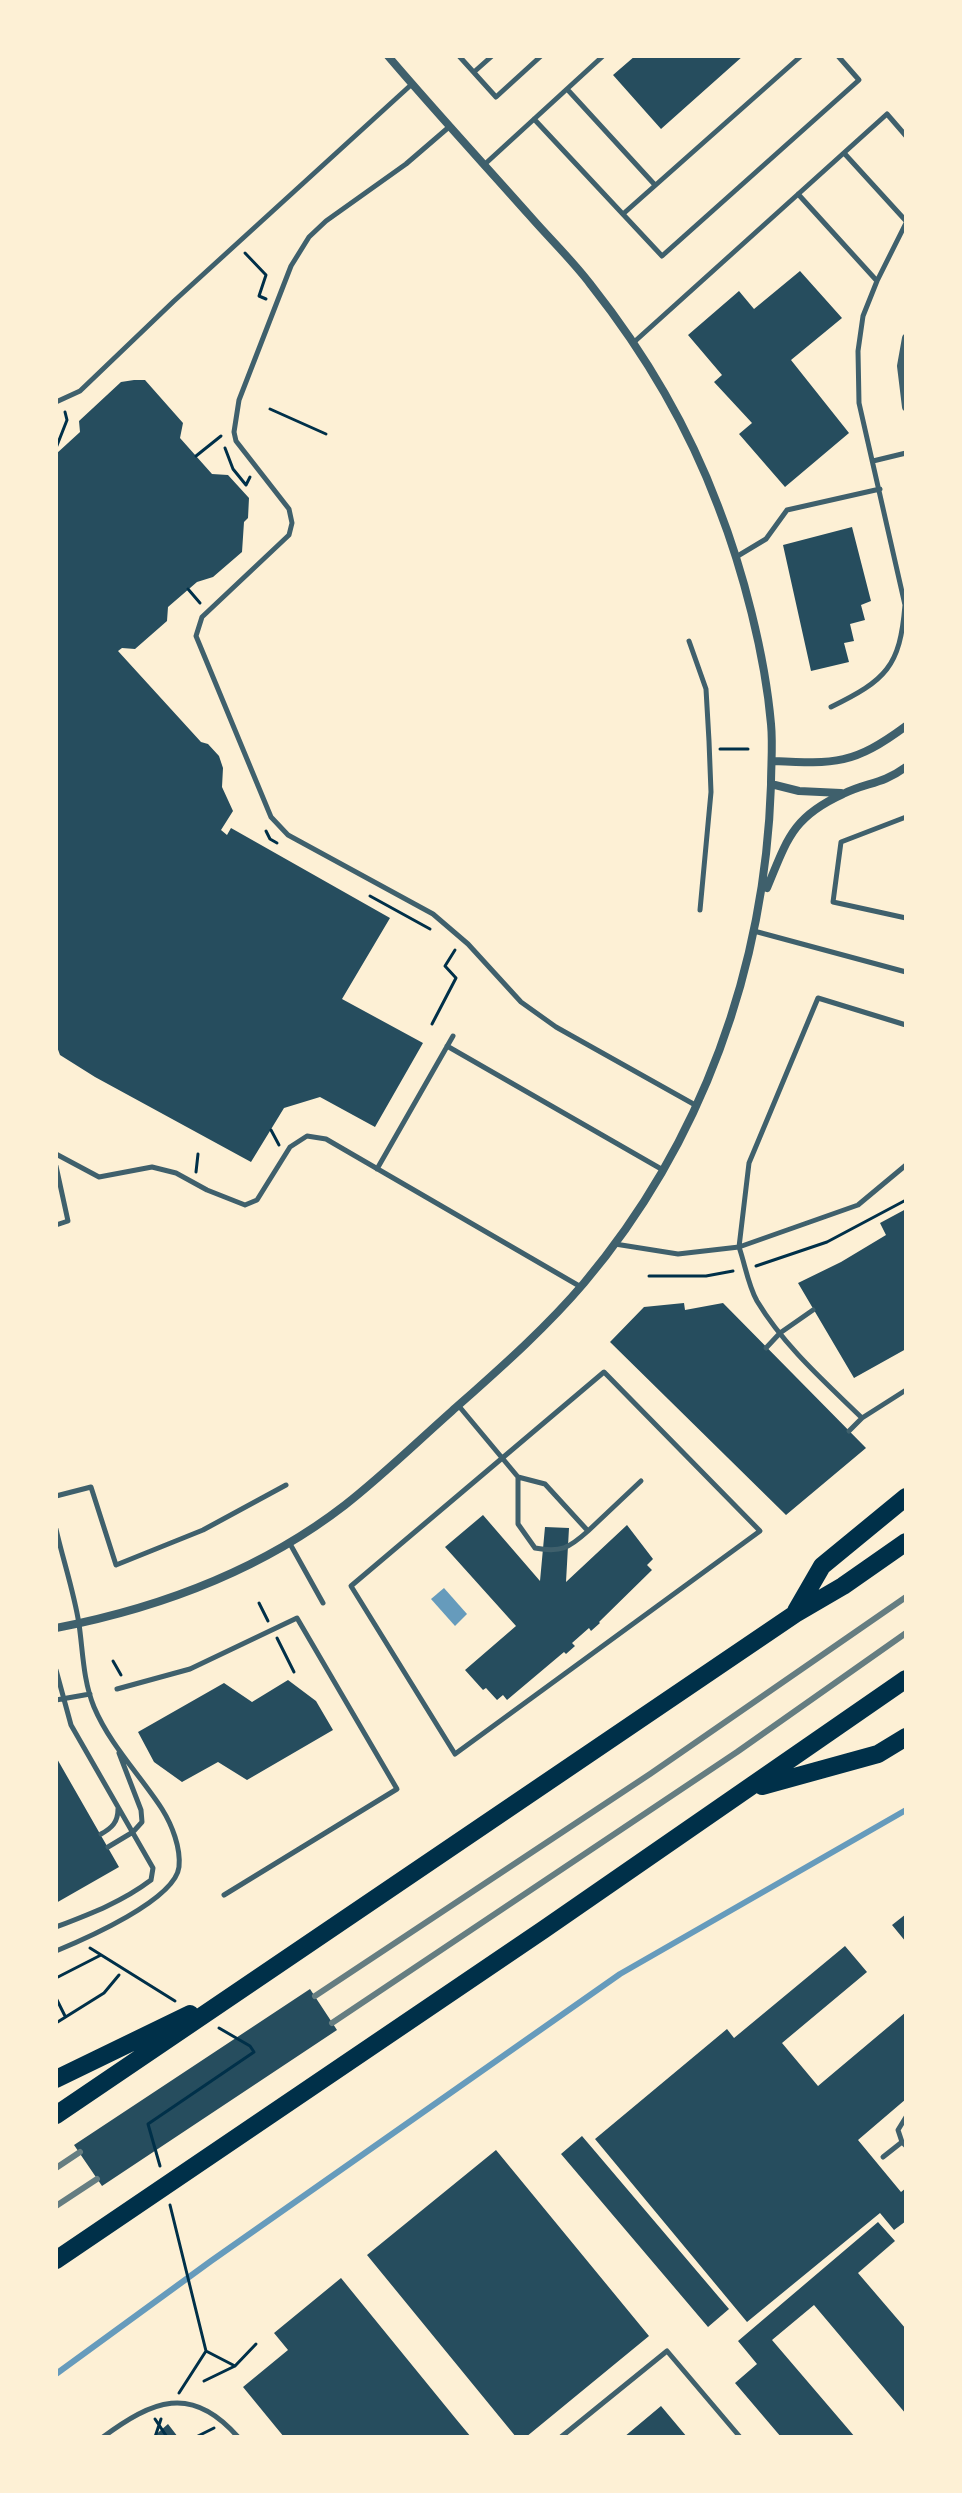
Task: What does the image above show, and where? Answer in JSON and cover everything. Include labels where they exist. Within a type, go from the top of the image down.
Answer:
[{"type":"highway","points":[[795,1614],[822,1566],[906,1497]]},
{"type":"highway","points":[[56,2115],[906,1542]]},
{"type":"highway","points":[[56,2260],[906,1679]]},
{"type":"highway","points":[[747,1790],[878,1754],[906,1737]]},
{"type":"highway","points":[[56,2079],[243,1989]]},
{"type":"street","points":[[388,56],[590,284],[668,398],[697,453],[735,557],[764,674],[772,761],[762,900]]},
{"type":"street","points":[[906,338],[901,366],[906,407]]},
{"type":"street","points":[[772,761],[841,762],[875,749],[906,726]]},
{"type":"street","points":[[56,1628],[161,1602],[228,1575],[289,1542],[342,1507],[539,1331],[581,1287],[614,1244],[663,1170],[697,1106],[734,1008],[762,900],[790,832],[819,806],[843,793],[888,780],[906,767]]},
{"type":"street","points":[[771,784],[799,791],[843,793]]},
{"type":"lane","points":[[459,56],[496,97],[541,56]]},
{"type":"lane","points":[[474,72],[492,56]]},
{"type":"lane","points":[[484,165],[603,56]]},
{"type":"lane","points":[[623,214],[801,56]]},
{"type":"lane","points":[[534,119],[662,256],[859,80],[838,56]]},
{"type":"lane","points":[[59,401],[80,391],[412,84]]},
{"type":"lane","points":[[567,89],[655,185]]},
{"type":"lane","points":[[633,343],[887,114],[906,136]]},
{"type":"lane","points":[[450,126],[406,164],[326,221],[309,237],[291,266],[239,400],[234,432],[236,441],[289,509],[292,523],[289,535],[202,617],[196,636],[271,817],[288,835],[433,914],[468,944],[534,1012],[697,1106]]},
{"type":"lane","points":[[831,707],[864,691],[889,669],[902,639],[905,605],[859,403],[858,351],[863,316],[906,222],[844,153]]},
{"type":"lane","points":[[798,194],[877,281]]},
{"type":"lane","points":[[873,461],[906,453]]},
{"type":"lane","points":[[735,557],[766,539],[787,510],[880,489]]},
{"type":"lane","points":[[689,641],[706,689],[710,750],[711,792],[700,910]]},
{"type":"lane","points":[[906,817],[841,842],[833,902],[906,918]]},
{"type":"lane","points":[[754,931],[906,972]]},
{"type":"lane","points":[[862,1418],[780,1333],[755,1298],[739,1247],[749,1163],[818,998],[906,1025]]},
{"type":"lane","points":[[377,1169],[453,1036]]},
{"type":"lane","points":[[447,1046],[663,1170]]},
{"type":"lane","points":[[56,1154],[99,1177],[152,1167],[176,1173],[245,1205],[257,1200],[290,1147],[307,1136],[326,1139],[581,1287]]},
{"type":"lane","points":[[614,1244],[678,1254],[739,1247],[858,1205],[906,1165]]},
{"type":"lane","points":[[56,1166],[68,1221],[56,1225]]},
{"type":"lane","points":[[766,1348],[780,1333],[813,1310]]},
{"type":"lane","points":[[604,1372],[760,1531],[455,1754],[351,1586],[503,1458],[604,1372]]},
{"type":"lane","points":[[849,1431],[862,1418],[906,1390]]},
{"type":"lane","points":[[458,1405],[518,1477],[545,1484],[588,1531]]},
{"type":"lane","points":[[518,1477],[518,1524],[535,1548],[553,1551],[571,1546],[641,1481]]},
{"type":"lane","points":[[56,1496],[91,1487],[116,1565],[203,1530],[286,1485]]},
{"type":"lane","points":[[56,1529],[79,1623],[84,1672],[90,1694],[102,1723],[162,1810],[178,1846],[179,1869],[158,1896],[117,1921],[56,1951]]},
{"type":"lane","points":[[289,1542],[323,1603]]},
{"type":"lane","points":[[117,1689],[190,1669],[297,1618],[397,1789],[224,1895]]},
{"type":"lane","points":[[56,1670],[59,1700],[71,1725],[153,1868],[151,1880],[106,1908],[56,1927]]},
{"type":"lane","points":[[59,1700],[90,1694]]},
{"type":"lane","points":[[108,1847],[133,1832],[142,1822],[141,1810],[114,1740]]},
{"type":"lane","points":[[101,1834],[110,1829],[118,1818],[118,1808]]},
{"type":"lane","points":[[883,2157],[904,2144],[898,2130],[906,2117]]},
{"type":"lane","points":[[561,2437],[667,2351],[740,2437]]},
{"type":"lane","points":[[103,2437],[148,2407],[168,2403],[205,2409],[223,2421],[238,2437]]},
{"type":"path","points":[[237,244],[266,275],[259,296],[276,304]]},
{"type":"path","points":[[56,448],[67,420],[59,401]]},
{"type":"path","points":[[270,409],[326,434]]},
{"type":"path","points":[[196,456],[221,436]]},
{"type":"path","points":[[188,589],[208,611]]},
{"type":"path","points":[[710,750],[748,749]]},
{"type":"path","points":[[264,827],[270,839],[281,846]]},
{"type":"path","points":[[366,893],[431,930]]},
{"type":"path","points":[[432,1024],[456,978],[445,966],[455,950],[450,944]]},
{"type":"path","points":[[649,1276],[706,1276],[789,1256],[827,1242],[906,1200]]},
{"type":"path","points":[[90,1948],[183,2005]]},
{"type":"path","points":[[56,1978],[101,1955]]},
{"type":"path","points":[[56,2023],[104,1993],[119,1975]]},
{"type":"path","points":[[56,1998],[66,2017]]},
{"type":"path","points":[[163,2177],[148,2124],[254,2052],[250,2046],[210,2022]]},
{"type":"path","points":[[167,2192],[206,2351],[175,2399]]},
{"type":"path","points":[[204,2381],[235,2366],[256,2344]]},
{"type":"path","points":[[206,2351],[235,2366]]},
{"type":"path","points":[[155,2436],[167,2411]]},
{"type":"path","points":[[153,2416],[167,2437]]},
{"type":"path","points":[[196,2437],[215,2427]]},
{"type":"water","points":[[444,1588],[467,1614],[455,1626],[431,1599]]},
{"type":"building","points":[[635,56],[743,56],[661,129],[613,75]]},
{"type":"building","points":[[800,271],[842,318],[791,360],[849,433],[785,487],[739,434],[752,423],[714,382],[722,375],[688,335],[739,291],[754,309]]},
{"type":"building","points":[[145,380],[183,423],[180,438],[212,474],[228,475],[249,498],[248,518],[244,522],[242,552],[213,577],[197,582],[168,607],[167,621],[135,649],[122,648],[118,651],[201,742],[208,744],[219,756],[223,768],[222,787],[233,811],[221,830],[227,835],[231,828],[390,918],[342,999],[423,1043],[375,1127],[320,1097],[284,1108],[251,1162],[95,1077],[60,1055],[56,1044],[56,454],[80,432],[79,421],[121,382]]},
{"type":"building","points":[[852,527],[871,601],[861,605],[865,620],[850,624],[854,641],[844,643],[849,662],[811,671],[783,545]]},
{"type":"building","points":[[906,1209],[906,1349],[854,1378],[798,1283],[886,1235],[880,1223]]},
{"type":"building","points":[[684,1303],[685,1310],[723,1303],[866,1448],[786,1515],[610,1342],[644,1307]]},
{"type":"building","points":[[483,1515],[540,1581],[545,1527],[569,1528],[566,1582],[627,1525],[653,1559],[647,1565],[652,1570],[600,1623],[591,1631],[589,1628],[572,1643],[575,1646],[566,1654],[564,1652],[507,1700],[503,1695],[497,1700],[486,1688],[483,1690],[465,1670],[516,1626],[445,1547]]},
{"type":"building","points":[[288,1680],[316,1701],[333,1730],[247,1780],[218,1762],[182,1782],[154,1762],[138,1732],[224,1683],[252,1702]]},
{"type":"building","points":[[56,1757],[119,1867],[56,1903]]},
{"type":"building","points":[[906,1914],[906,1942],[892,1925]]},
{"type":"building","points":[[845,1946],[867,1972],[782,2043],[818,2086],[906,2012],[906,2099],[858,2140],[901,2192],[906,2188],[906,2221],[894,2230],[880,2213],[747,2322],[595,2139],[727,2029],[734,2038]]},
{"type":"building","points":[[310,1989],[337,2030],[102,2186],[74,2145]]},
{"type":"building","points":[[582,2136],[729,2309],[708,2327],[561,2154]]},
{"type":"building","points":[[496,2150],[649,2336],[526,2437],[516,2437],[367,2255]]},
{"type":"building","points":[[878,2222],[895,2241],[858,2273],[906,2329],[906,2414],[814,2305],[772,2340],[855,2437],[781,2437],[735,2383],[757,2364],[738,2341]]},
{"type":"building","points":[[341,2278],[471,2437],[284,2437],[243,2387],[288,2350],[274,2333]]},
{"type":"building","points":[[661,2406],[687,2437],[624,2437]]},
{"type":"building","points":[[168,2424],[178,2437],[153,2437]]},
{"type":"waterway","points":[[56,2374],[211,2261],[620,1974],[906,1810]]},
{"type":"railway","points":[[315,1996],[650,1774],[906,1597]]},
{"type":"railway","points":[[332,2023],[737,1752],[906,1633]]},
{"type":"railway","points":[[56,2168],[80,2152]]},
{"type":"railway","points":[[56,2206],[97,2179]]}]
